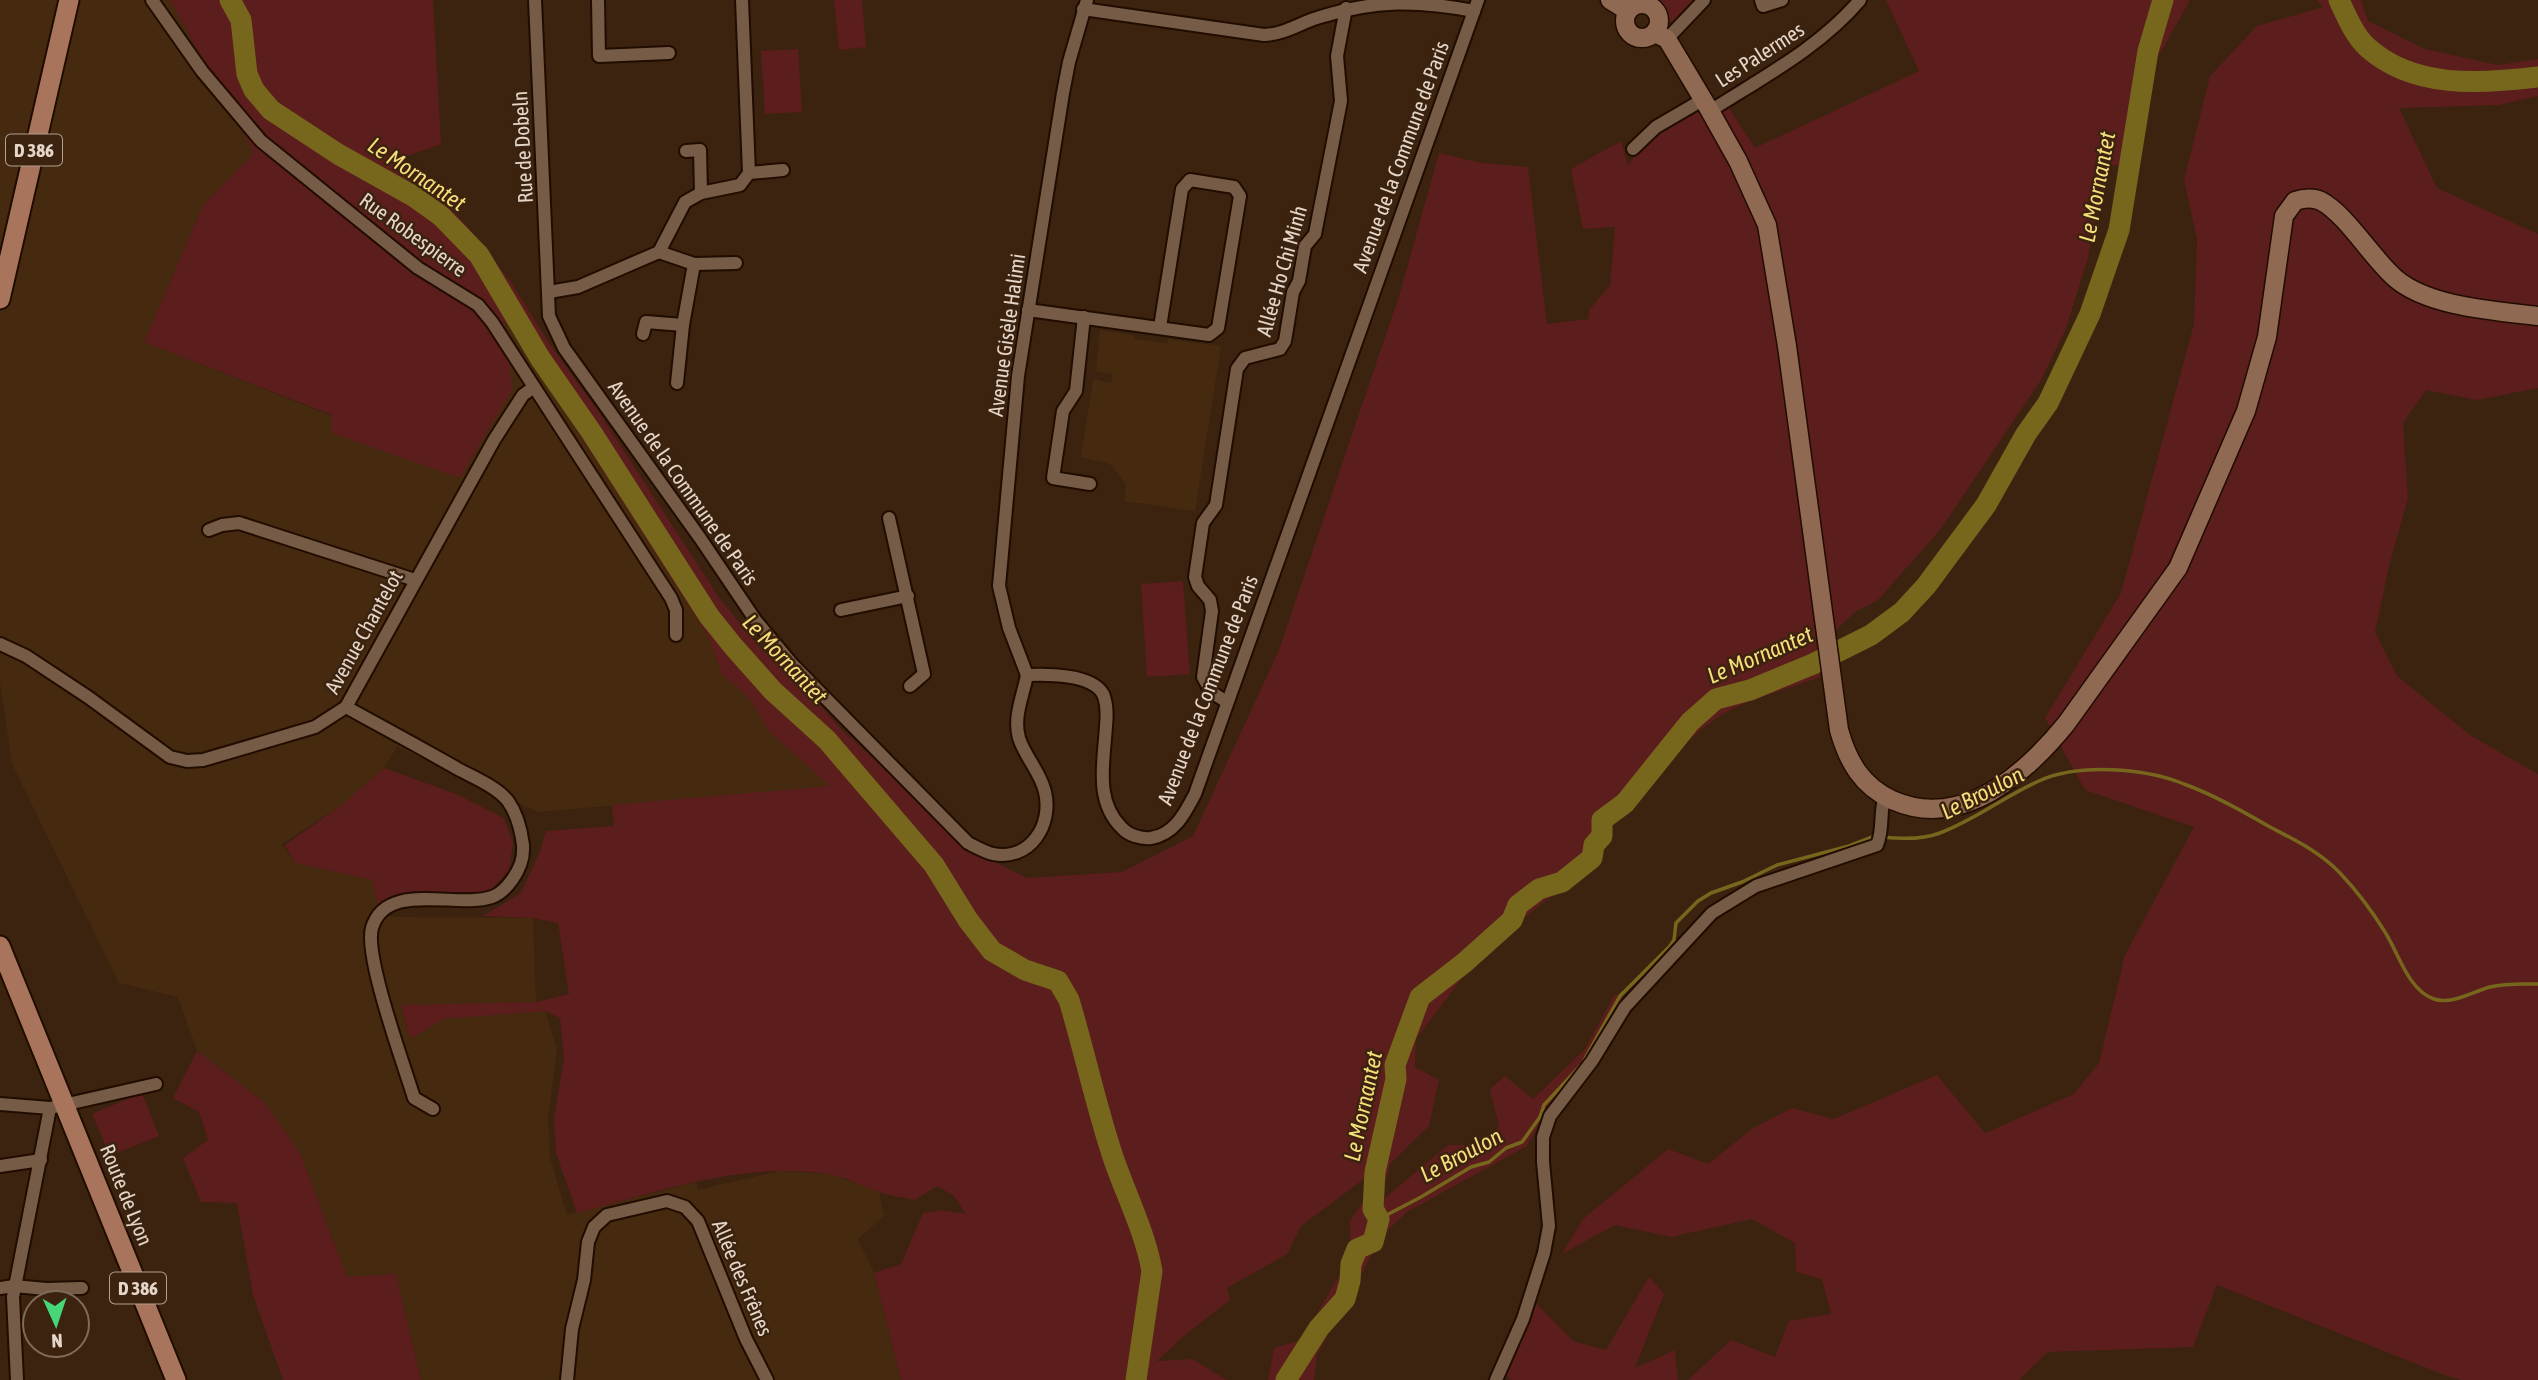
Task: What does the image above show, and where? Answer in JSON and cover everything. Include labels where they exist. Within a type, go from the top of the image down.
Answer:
[{"type":"main road","name":"D 386","points":[[0,299],[69,0]]},
{"type":"main road","name":"D 386","points":[[0,946],[58,1107]]},
{"type":"main road","name":"Route de Lyon","points":[[58,1107],[176,1380]]},
{"type":"street","name":"Rue Robespierre","points":[[152,0],[202,72],[261,141],[418,268],[478,305],[671,598],[676,610],[676,635]]},
{"type":"street","name":"Rue de Dobeln","points":[[535,0],[549,292]]},
{"type":"street","points":[[598,0],[599,56],[669,53]]},
{"type":"street","points":[[549,292],[578,286],[659,252],[685,202],[701,193],[740,185],[748,173],[742,0]]},
{"type":"street","points":[[1610,0],[1628,11]]},
{"type":"street","points":[[1704,0],[1661,36],[1643,38],[1630,33],[1625,22],[1628,11],[1638,4],[1652,6],[1658,15],[1661,36],[1707,105],[1738,162],[1767,225],[1784,321],[1829,667],[1845,752],[1870,787],[1885,796],[1917,808],[1949,808],[1977,799],[2014,777],[2046,747],[2066,723],[2178,568],[2246,411],[2267,337],[2282,224],[2284,216],[2295,201],[2312,198],[2328,206],[2380,264],[2414,291],[2460,304],[2538,316]]},
{"type":"street","points":[[1761,0],[1763,6],[1782,0]]},
{"type":"street","name":"Les Palermes","points":[[1633,149],[1656,127],[1707,105],[1814,44],[1860,0]]},
{"type":"street","points":[[1085,4],[1264,35],[1280,34],[1346,8],[1388,1],[1476,6]]},
{"type":"street","name":"Avenue Gisèle Halimi","points":[[1027,675],[1009,628],[999,586],[1018,376],[1063,93],[1085,4]]},
{"type":"street","name":"Avenue de la Commune de Paris","points":[[549,292],[549,316],[564,348],[756,621],[792,664],[968,844],[994,854],[1023,851],[1040,836],[1046,813],[1045,791],[1019,738],[1016,714],[1027,675],[1048,674],[1086,680],[1102,693],[1107,713],[1102,789],[1111,818],[1128,834],[1150,838],[1170,831],[1182,817],[1195,794],[1476,6]]},
{"type":"street","name":"Allée Ho Chi Minh","points":[[1227,702],[1210,692],[1203,677],[1212,611],[1210,600],[1198,586],[1195,577],[1203,523],[1216,505],[1237,369],[1245,358],[1255,354],[1272,353],[1280,349],[1285,341],[1293,292],[1299,281],[1305,246],[1315,234],[1340,101],[1338,56],[1346,8]]},
{"type":"street","points":[[686,151],[700,150],[701,193]]},
{"type":"street","points":[[748,173],[783,170]]},
{"type":"street","points":[[1028,310],[1209,335],[1218,328],[1240,196],[1234,187],[1190,180],[1182,189],[1160,327]]},
{"type":"street","points":[[659,252],[694,264],[736,263]]},
{"type":"street","points":[[677,383],[683,325],[694,264]]},
{"type":"street","points":[[1084,317],[1076,391],[1063,411],[1053,478],[1090,484]]},
{"type":"street","points":[[643,334],[646,322],[683,325]]},
{"type":"street","name":"Avenue Chantelot","points":[[0,644],[26,656],[88,697],[170,757],[187,761],[203,760],[315,727],[346,707],[495,440],[523,396],[534,387]]},
{"type":"street","points":[[889,518],[924,674],[910,686]]},
{"type":"street","points":[[209,530],[239,523],[415,580]]},
{"type":"street","points":[[841,610],[908,596]]},
{"type":"street","points":[[346,707],[478,779],[506,798],[517,817],[522,833],[524,854],[520,870],[505,889],[492,897],[408,900],[390,904],[378,916],[372,929],[373,961],[414,1098],[433,1109]]},
{"type":"street","points":[[1496,1380],[1523,1319],[1544,1253],[1549,1226],[1543,1137],[1550,1116],[1592,1061],[1625,1007],[1712,913],[1756,886],[1877,845],[1881,807],[1885,796]]},
{"type":"street","points":[[0,1104],[58,1107],[156,1084]]},
{"type":"street","points":[[17,1380],[13,1297],[41,1160],[58,1107]]},
{"type":"street","points":[[0,1166],[41,1160]]},
{"type":"street","name":"Allée des Frênes","points":[[567,1380],[572,1329],[584,1280],[588,1242],[594,1227],[607,1215],[667,1200],[685,1208],[698,1221],[746,1339],[767,1380]]},
{"type":"street","points":[[0,1288],[82,1288]]},
{"type":"shaded area","points":[[0,0],[170,0],[254,153],[203,205],[144,342],[332,416],[503,314],[708,636],[722,674],[750,699],[769,731],[830,786],[538,812],[397,747],[384,768],[343,804],[282,844],[295,863],[373,880],[378,904],[391,917],[533,918],[536,1002],[401,1006],[410,1039],[444,1019],[545,1011],[557,1049],[548,1118],[550,1158],[567,1215],[696,1182],[698,1190],[779,1171],[831,1174],[879,1192],[884,1216],[858,1239],[874,1273],[901,1380],[421,1380],[396,1274],[347,1277],[300,1153],[264,1102],[197,1051],[178,997],[119,983],[12,764],[0,681]]},
{"type":"shaded area","points":[[170,0],[433,0],[441,144],[402,158],[467,226],[511,282],[720,599],[761,649],[796,678],[843,731],[968,849],[1027,878],[1122,872],[1193,836],[1279,650],[1400,293],[1439,153],[1482,163],[1528,167],[1547,324],[1589,319],[1589,310],[1610,285],[1615,227],[1583,229],[1571,169],[1621,141],[1628,165],[1648,140],[1701,109],[1707,120],[1729,108],[1755,148],[1919,71],[1886,0],[2190,0],[2153,66],[2138,160],[2104,168],[2088,258],[2065,331],[2041,380],[1940,530],[1878,600],[1855,612],[1832,634],[1802,382],[1787,296],[1799,484],[1820,677],[1730,710],[1690,739],[1614,822],[1609,836],[1588,867],[1499,938],[1466,973],[1416,1039],[1415,1067],[1439,1080],[1429,1126],[1390,1164],[1380,1202],[1448,1145],[1483,1145],[1499,1126],[1490,1089],[1505,1076],[1533,1099],[1585,1049],[1615,994],[1623,997],[1589,1060],[1549,1106],[1527,1146],[1407,1212],[1382,1236],[1317,1355],[1314,1380],[1268,1380],[1274,1348],[1301,1340],[1350,1258],[1350,1221],[1366,1198],[1368,1176],[1301,1226],[1287,1254],[1227,1288],[1230,1300],[1157,1361],[1192,1359],[1227,1380],[901,1380],[874,1273],[901,1264],[923,1213],[941,1210],[966,1214],[954,1196],[937,1186],[915,1200],[873,1190],[834,1175],[796,1171],[764,1172],[701,1181],[577,1213],[556,1153],[554,1119],[564,1059],[560,1018],[545,1011],[444,1019],[410,1039],[401,1005],[536,1002],[569,994],[558,923],[533,918],[483,916],[521,893],[546,831],[614,826],[612,805],[830,786],[769,731],[750,699],[722,674],[708,636],[504,316],[512,389],[460,478],[332,433],[332,415],[144,342],[203,205],[254,153]]},
{"type":"shaded area","points":[[834,0],[862,0],[866,47],[839,50]]},
{"type":"shaded area","points":[[1655,0],[1695,0],[1673,25]]},
{"type":"shaded area","points":[[2317,0],[2361,0],[2368,21],[2425,49],[2498,65],[2538,59],[2538,96],[2499,105],[2399,108],[2437,188],[2538,234],[2538,388],[2477,400],[2426,390],[2403,423],[2408,498],[2389,566],[2375,632],[2397,676],[2470,735],[2538,774],[2538,1380],[2461,1380],[2447,1376],[2217,1285],[2193,1347],[2048,1352],[2019,1380],[1688,1380],[1731,1340],[1775,1357],[1789,1321],[1831,1314],[1822,1279],[1796,1272],[1795,1243],[1752,1219],[1671,1237],[1615,1225],[1562,1254],[1583,1219],[1668,1149],[1708,1164],[1753,1128],[1792,1108],[1834,1119],[1937,1075],[1985,1133],[2074,1094],[2099,1063],[2125,955],[2194,827],[2085,790],[2045,718],[2121,593],[2194,324],[2197,239],[2184,180],[2210,76],[2257,26],[2323,7]]},
{"type":"shaded area","points":[[798,49],[802,112],[765,114],[761,51]]},
{"type":"shaded area","points":[[1100,330],[1133,335],[1135,339],[1167,343],[1168,339],[1221,346],[1195,511],[1124,501],[1126,484],[1110,464],[1081,457],[1093,379],[1111,383],[1113,374],[1096,371]]},
{"type":"shaded area","points":[[1183,581],[1190,674],[1147,677],[1141,584]]},
{"type":"shaded area","points":[[384,768],[456,794],[504,818],[513,843],[509,870],[489,892],[401,893],[378,904],[372,880],[295,863],[285,845],[343,804]]},
{"type":"shaded area","points":[[197,1051],[264,1102],[300,1153],[347,1277],[396,1274],[421,1380],[283,1380],[253,1295],[237,1203],[201,1202],[183,1158],[208,1140],[199,1112],[173,1098]]},
{"type":"shaded area","points":[[142,1093],[159,1136],[110,1156],[92,1114]]},
{"type":"shaded area","points":[[1649,1277],[1664,1294],[1635,1368],[1675,1350],[1678,1380],[1511,1380],[1504,1374],[1534,1301],[1573,1341],[1606,1350]]},
{"type":"waterway","name":"Le Mornantet","points":[[230,0],[241,20],[247,74],[254,90],[271,110],[338,154],[413,196],[441,216],[479,255],[540,358],[592,433],[709,616],[773,691],[827,740],[934,865],[968,920],[992,951],[1025,970],[1058,981],[1069,1000],[1108,1140],[1140,1228],[1152,1271],[1136,1380]]},
{"type":"waterway","name":"Le Mornantet","points":[[1286,1380],[1319,1328],[1345,1299],[1351,1264],[1357,1249],[1373,1242],[1379,1219],[1373,1209],[1375,1172],[1396,1079],[1395,1065],[1420,997],[1464,963],[1512,920],[1518,905],[1539,889],[1562,882],[1592,858],[1594,845],[1602,836],[1602,820],[1625,803],[1690,722],[1716,699],[1750,690],[1813,664],[1871,635],[1902,612],[1926,586],[1986,505],[2026,434],[2048,403],[2090,314],[2119,230],[2148,51],[2163,0]]},
{"type":"waterway","name":"Le Mornantet","points":[[2339,0],[2362,42],[2385,61],[2405,70],[2426,77],[2471,82],[2538,77]]},
{"type":"waterway","name":"Le Broulon","points":[[1882,837],[1912,838],[1940,833],[2026,787],[2055,775],[2092,770],[2150,774],[2217,798],[2324,859],[2364,901],[2417,988],[2434,999],[2463,997],[2496,986],[2538,984]]},
{"type":"waterway","name":"Le Broulon","points":[[1379,1219],[1471,1167],[1489,1162],[1506,1148],[1522,1142],[1540,1117],[1544,1105],[1582,1064],[1620,996],[1670,946],[1674,940],[1676,923],[1698,901],[1777,865],[1849,846],[1875,836]]}]
